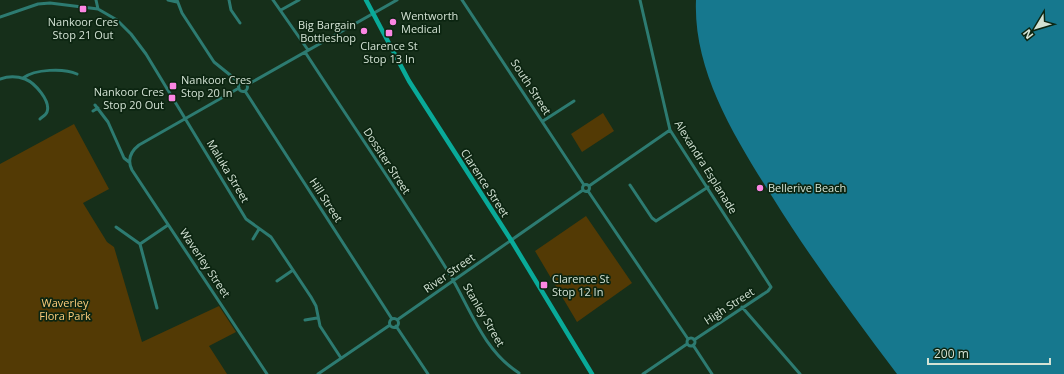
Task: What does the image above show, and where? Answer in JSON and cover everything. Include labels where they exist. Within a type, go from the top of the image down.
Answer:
[{"type":"main road","name":"Clarence Street","points":[[366,0],[409,81],[511,240],[592,374]]},
{"type":"street","points":[[0,17],[44,3],[98,9],[96,0]]},
{"type":"street","points":[[168,0],[177,1],[182,13],[214,62],[240,83],[244,82],[247,84],[397,0]]},
{"type":"street","points":[[230,0],[231,10],[240,23]]},
{"type":"street","name":"Dossiter Street","points":[[273,0],[281,10],[453,280]]},
{"type":"street","points":[[281,10],[299,0]]},
{"type":"street","name":"South Street","points":[[462,0],[584,185]]},
{"type":"street","name":"Alexandra Esplanade","points":[[640,0],[670,130],[771,286]]},
{"type":"street","name":"Maluka Street","points":[[98,9],[117,20],[131,34],[186,118],[246,219],[271,237],[314,302],[321,329],[341,358]]},
{"type":"street","points":[[0,79],[9,77],[23,78],[52,70],[76,74]]},
{"type":"street","points":[[23,78],[36,87],[46,102],[47,113],[40,119]]},
{"type":"street","points":[[129,162],[131,153],[136,147],[239,88],[240,83]]},
{"type":"street","points":[[239,88],[241,91],[245,91],[247,84]]},
{"type":"street","name":"Hill Street","points":[[245,91],[392,318]]},
{"type":"street","points":[[542,121],[574,101]]},
{"type":"street","name":"Waverley Street","points":[[95,105],[118,141],[125,160],[129,162],[132,170],[267,374]]},
{"type":"street","points":[[93,111],[98,108]]},
{"type":"street","points":[[588,191],[589,186],[670,130]]},
{"type":"street","points":[[589,186],[584,185],[583,190],[588,191],[688,339],[687,344]]},
{"type":"street","points":[[630,185],[652,218],[656,220],[708,187]]},
{"type":"street","name":"River Street","points":[[397,320],[583,190]]},
{"type":"street","points":[[140,244],[168,225]]},
{"type":"street","points":[[116,227],[140,244],[157,308]]},
{"type":"street","points":[[254,239],[259,229]]},
{"type":"street","points":[[277,281],[293,270]]},
{"type":"street","name":"Stanley Street","points":[[453,280],[490,347],[502,361],[519,373]]},
{"type":"street","name":"High Street","points":[[694,340],[768,291],[771,286]]},
{"type":"street","points":[[742,307],[800,374]]},
{"type":"street","points":[[305,320],[317,318]]},
{"type":"street","points":[[390,325],[392,318],[397,320],[396,326],[428,374]]},
{"type":"street","points":[[318,374],[390,325],[396,326]]},
{"type":"street","points":[[688,339],[694,340],[693,345],[712,374]]},
{"type":"street","points":[[643,374],[687,344],[693,345]]},
{"type":"green space","points":[[603,113],[614,131],[582,152],[571,134]]},
{"type":"green space","name":"Waverley Flora Park","points":[[74,124],[109,189],[83,203],[107,242],[114,247],[142,342],[219,306],[236,332],[209,346],[227,374],[0,374],[0,164]]},
{"type":"green space","points":[[586,216],[632,283],[577,322],[535,251]]},
{"type":"water","points":[[696,0],[1064,0],[1064,374],[897,374],[787,221],[732,128],[709,79],[697,27]]},
{"type":"place","name":"Nankoor Cres Stop 21 Out","points":[[83,9]]},
{"type":"place","name":"Wentworth Medical","points":[[393,22]]},
{"type":"place","name":"Big Bargain Bottleshop","points":[[364,31]]},
{"type":"place","name":"Clarence St Stop 13 In","points":[[389,33]]},
{"type":"place","name":"Nankoor Cres Stop 20 In","points":[[173,86]]},
{"type":"place","name":"Nankoor Cres Stop 20 Out","points":[[172,98]]},
{"type":"place","name":"Bellerive Beach","points":[[760,188]]},
{"type":"place","name":"Clarence St Stop 12 In","points":[[544,285]]}]
